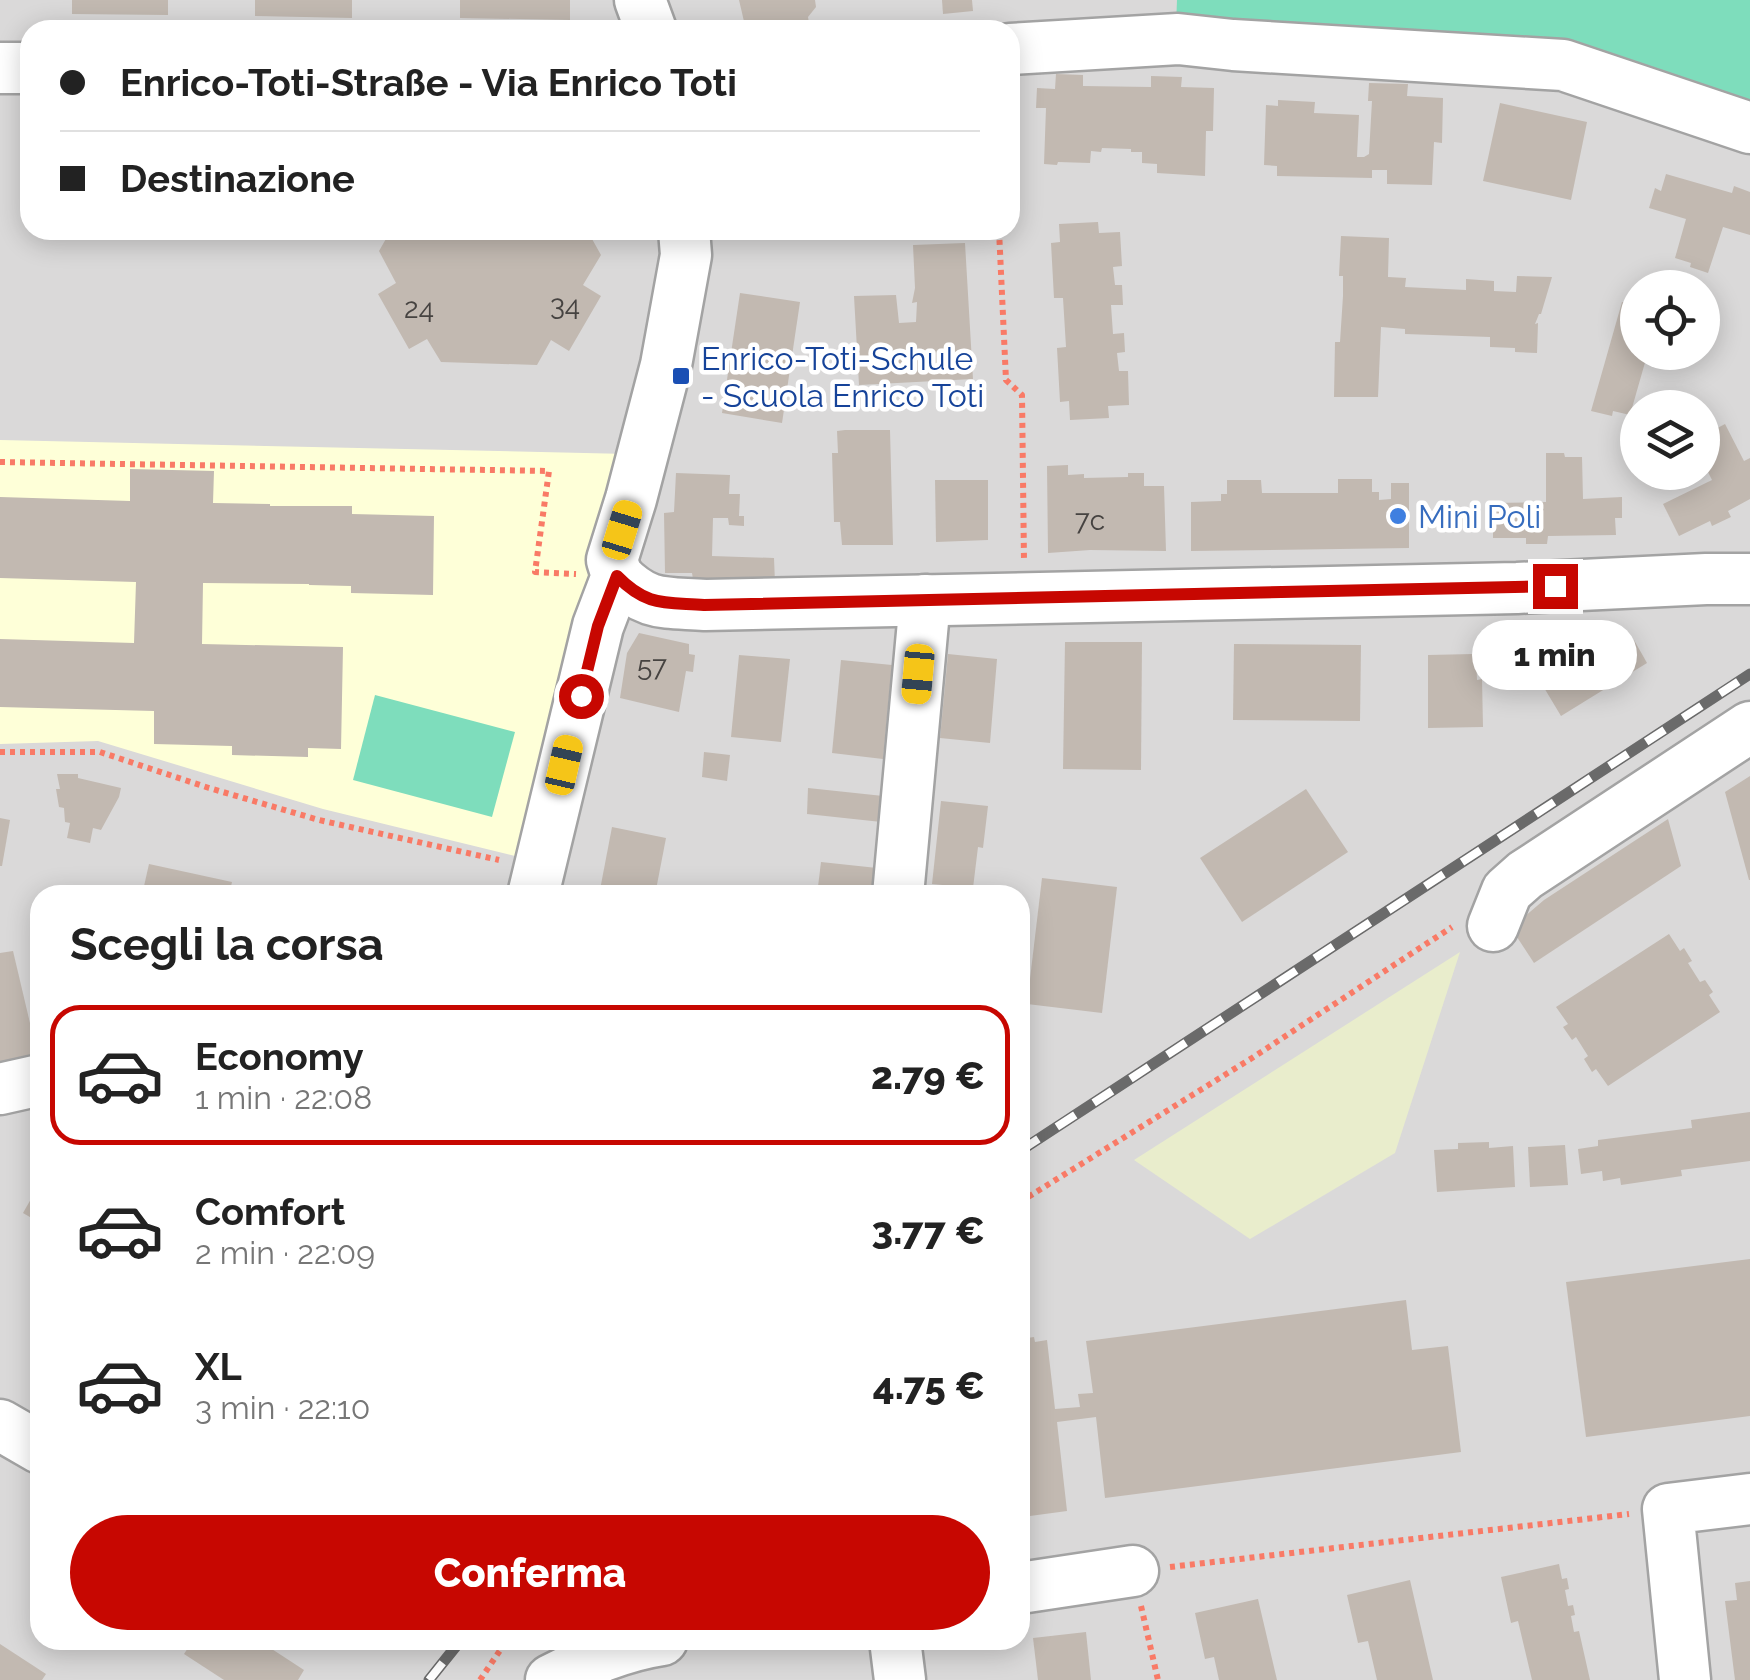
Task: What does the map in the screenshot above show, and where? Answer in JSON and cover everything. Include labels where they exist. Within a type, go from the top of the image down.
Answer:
[{"type":"street","points":[[1020,48],[1178,38],[1563,65],[1750,128]]},
{"type":"street","points":[[685,240],[686,255],[666,366],[612,560],[617,576],[653,602],[704,605],[1517,588],[1750,579]]},
{"type":"street","points":[[536,882],[598,626],[617,576]]},
{"type":"street","points":[[899,885],[925,600]]},
{"type":"street","points":[[1500,908],[1525,874],[1750,726]]},
{"type":"street","points":[[0,1089],[30,1082]]},
{"type":"street","points":[[0,1425],[30,1442]]},
{"type":"street","points":[[1685,1680],[1668,1509],[1750,1499]]},
{"type":"street","points":[[1030,1587],[1134,1571]]},
{"type":"street","points":[[551,1680],[620,1650]]},
{"type":"street","points":[[896,1650],[900,1680]]},
{"type":"path","points":[[999,240],[1006,380],[1022,395],[1024,598]]},
{"type":"path","points":[[0,462],[549,471],[535,572],[617,576]]},
{"type":"path","points":[[0,752],[100,752],[209,788],[536,882]]},
{"type":"path","points":[[1030,1196],[1500,908]]},
{"type":"path","points":[[1158,1680],[1134,1571],[1668,1509]]},
{"type":"path","points":[[480,1680],[501,1650]]},
{"type":"shaded area","points":[[0,0],[1750,0],[1750,1680],[0,1680]]},
{"type":"shaded area","points":[[0,440],[628,454],[519,857],[323,809],[98,741],[0,744]]},
{"type":"shaded area","points":[[1460,952],[1395,1153],[1250,1239],[1134,1160]]},
{"type":"green space","points":[[1177,0],[1750,0],[1750,110],[1176,27]]},
{"type":"green space","points":[[375,695],[515,732],[492,817],[353,780]]},
{"type":"building","points":[[72,0],[168,0],[168,15],[72,14]]},
{"type":"building","points":[[255,0],[352,0],[352,18],[255,16]]},
{"type":"building","points":[[460,0],[570,0],[570,20],[460,18]]},
{"type":"building","points":[[739,0],[815,0],[816,7],[808,20],[744,20]]},
{"type":"building","points":[[942,0],[972,0],[973,11],[943,14]]},
{"type":"building","points":[[1056,74],[1083,75],[1083,86],[1151,87],[1151,76],[1182,77],[1181,87],[1214,88],[1213,131],[1206,131],[1205,176],[1157,173],[1157,164],[1142,163],[1142,152],[1131,149],[1091,151],[1090,163],[1044,164],[1046,108],[1036,108],[1037,88],[1055,89]]},
{"type":"building","points":[[1369,83],[1408,84],[1407,96],[1443,98],[1442,143],[1434,142],[1432,185],[1387,184],[1387,170],[1372,170],[1372,178],[1277,176],[1277,166],[1264,165],[1266,105],[1278,106],[1278,100],[1315,102],[1314,113],[1359,115],[1357,157],[1369,154]]},
{"type":"building","points":[[1500,103],[1587,122],[1571,200],[1483,181]]},
{"type":"building","points":[[1666,174],[1732,193],[1734,186],[1750,192],[1750,235],[1723,227],[1709,270],[1690,267],[1691,263],[1675,258],[1686,219],[1649,208],[1655,188],[1661,191]]},
{"type":"building","points":[[1098,222],[1099,233],[1120,232],[1122,266],[1113,267],[1115,285],[1122,285],[1123,305],[1111,305],[1113,334],[1124,333],[1125,352],[1117,353],[1119,371],[1128,371],[1129,405],[1108,406],[1109,418],[1070,420],[1069,401],[1060,402],[1057,348],[1066,347],[1063,298],[1054,298],[1051,243],[1060,242],[1059,224]]},
{"type":"building","points":[[1341,236],[1389,238],[1388,277],[1406,278],[1405,287],[1466,290],[1466,279],[1494,281],[1494,291],[1516,292],[1517,276],[1552,277],[1535,324],[1538,323],[1537,353],[1490,347],[1490,337],[1405,334],[1405,329],[1381,327],[1378,397],[1334,397],[1335,342],[1340,342],[1343,296],[1343,276],[1339,276]]},
{"type":"building","points":[[385,240],[593,240],[601,255],[583,285],[601,296],[569,351],[551,340],[537,365],[441,362],[427,339],[409,349],[378,294],[396,283],[379,251]]},
{"type":"building","points":[[965,243],[973,379],[859,385],[854,296],[896,295],[899,323],[916,322],[917,302],[912,303],[913,245]]},
{"type":"building","points":[[740,293],[800,302],[782,423],[722,413]]},
{"type":"building","points":[[1620,309],[1620,370],[1643,370],[1637,390],[1620,390],[1620,413],[1613,411],[1612,416],[1591,411]]},
{"type":"building","points":[[1725,424],[1744,461],[1750,458],[1750,499],[1728,511],[1731,517],[1712,526],[1710,521],[1679,536],[1663,504],[1692,490],[1720,490],[1720,427]]},
{"type":"building","points":[[890,430],[893,545],[842,545],[840,522],[834,522],[832,453],[838,453],[837,431]]},
{"type":"building","points":[[1546,453],[1582,457],[1583,499],[1622,497],[1622,518],[1615,518],[1616,535],[1548,536],[1547,544],[1526,544],[1526,538],[1493,538],[1493,503],[1546,502]]},
{"type":"building","points":[[1068,465],[1068,475],[1128,477],[1128,473],[1144,473],[1144,486],[1164,486],[1166,551],[1048,553],[1047,466]]},
{"type":"building","points":[[130,469],[214,471],[213,503],[352,506],[352,514],[434,516],[433,595],[351,593],[351,586],[203,583],[202,644],[343,647],[341,749],[308,748],[308,757],[232,755],[232,746],[154,744],[154,711],[0,707],[0,639],[134,643],[136,582],[0,578],[0,497],[130,501]]},
{"type":"building","points":[[676,473],[730,475],[729,494],[740,494],[739,516],[744,516],[744,526],[729,525],[728,518],[713,518],[712,556],[774,558],[775,583],[694,585],[692,573],[665,573],[664,513],[674,512]]},
{"type":"building","points":[[1338,479],[1372,479],[1372,492],[1379,492],[1379,500],[1391,499],[1391,483],[1409,483],[1409,548],[1191,551],[1191,502],[1221,501],[1221,494],[1227,494],[1227,480],[1261,480],[1262,493],[1338,493]]},
{"type":"building","points":[[935,480],[988,480],[988,540],[936,542]]},
{"type":"building","points":[[639,633],[689,644],[689,654],[695,655],[693,672],[686,671],[679,712],[620,698],[627,653]]},
{"type":"building","points":[[1634,640],[1647,663],[1561,716],[1537,676],[1589,644]]},
{"type":"building","points":[[1065,642],[1142,642],[1141,770],[1063,769]]},
{"type":"building","points":[[1234,644],[1361,645],[1360,721],[1233,720]]},
{"type":"building","points":[[948,654],[997,659],[990,743],[940,738]]},
{"type":"building","points":[[1476,654],[1477,680],[1482,679],[1483,727],[1428,728],[1428,655]]},
{"type":"building","points":[[739,655],[790,659],[781,742],[731,737]]},
{"type":"building","points":[[841,660],[892,665],[883,759],[832,753]]},
{"type":"building","points":[[704,752],[730,755],[727,781],[702,777]]},
{"type":"building","points":[[57,774],[78,774],[78,778],[121,788],[101,830],[93,828],[90,843],[67,838],[70,823],[65,822],[64,808],[59,807]]},
{"type":"building","points":[[1750,776],[1750,880],[1749,880],[1725,792]]},
{"type":"building","points":[[808,788],[902,798],[900,824],[807,814]]},
{"type":"building","points":[[1306,789],[1348,852],[1242,922],[1200,858]]},
{"type":"building","points":[[941,801],[988,806],[973,885],[932,884]]},
{"type":"building","points":[[0,818],[10,820],[2,866],[0,866]]},
{"type":"building","points":[[1668,819],[1681,866],[1534,963],[1511,928],[1544,900]]},
{"type":"building","points":[[612,827],[666,838],[657,885],[601,885]]},
{"type":"building","points":[[821,862],[877,868],[875,885],[818,885]]},
{"type":"building","points":[[149,864],[232,882],[231,885],[144,885]]},
{"type":"building","points":[[1042,878],[1117,887],[1102,1013],[1030,1004]]},
{"type":"building","points":[[1669,934],[1680,951],[1684,948],[1700,982],[1705,980],[1713,992],[1709,995],[1720,1012],[1608,1086],[1596,1069],[1592,1072],[1584,1059],[1588,1056],[1576,1037],[1572,1040],[1563,1027],[1568,1024],[1556,1007]]},
{"type":"building","points":[[13,951],[30,1023],[30,1059],[0,1065],[0,953]]},
{"type":"building","points":[[1750,1112],[1750,1161],[1681,1170],[1682,1176],[1621,1185],[1620,1178],[1603,1181],[1602,1171],[1581,1174],[1578,1149],[1598,1146],[1598,1140],[1692,1128],[1691,1120]]},
{"type":"building","points":[[1489,1142],[1489,1148],[1513,1146],[1515,1187],[1437,1192],[1434,1150],[1458,1149],[1458,1143]]},
{"type":"building","points":[[1565,1145],[1568,1185],[1530,1187],[1528,1147]]},
{"type":"building","points":[[1750,1259],[1750,1416],[1586,1437],[1566,1282]]},
{"type":"building","points":[[1406,1300],[1412,1350],[1448,1346],[1461,1452],[1105,1498],[1096,1417],[1057,1422],[1067,1511],[1030,1516],[1030,1338],[1034,1337],[1035,1342],[1047,1340],[1055,1409],[1080,1407],[1078,1394],[1093,1393],[1086,1341]]},
{"type":"building","points":[[1559,1564],[1562,1579],[1567,1578],[1568,1606],[1573,1605],[1574,1632],[1579,1631],[1590,1680],[1532,1680],[1518,1621],[1511,1623],[1501,1577]]},
{"type":"building","points":[[1410,1580],[1433,1680],[1377,1680],[1368,1641],[1358,1643],[1347,1595]]},
{"type":"building","points":[[1750,1581],[1750,1680],[1735,1680],[1725,1601],[1737,1600],[1735,1583]]},
{"type":"building","points":[[1258,1599],[1277,1680],[1219,1680],[1214,1657],[1205,1659],[1195,1613]]},
{"type":"building","points":[[1086,1632],[1091,1680],[1038,1680],[1033,1638]]},
{"type":"building","points":[[0,1644],[46,1674],[42,1680],[0,1680]]},
{"type":"building","points":[[187,1650],[273,1650],[304,1670],[298,1680],[224,1680],[184,1654]]},
{"type":"railway","points":[[1030,1144],[1750,674]]},
{"type":"railway","points":[[429,1680],[453,1650]]},
{"type":"place","name":"Enrico-Toti-Schule - Scuola Enrico Toti","points":[[681,376]]},
{"type":"place","name":"Mini Poli","points":[[1398,516]]},
{"type":"route","points":[[581,696],[598,626],[617,576],[653,602],[704,605],[1555,586]]}]
